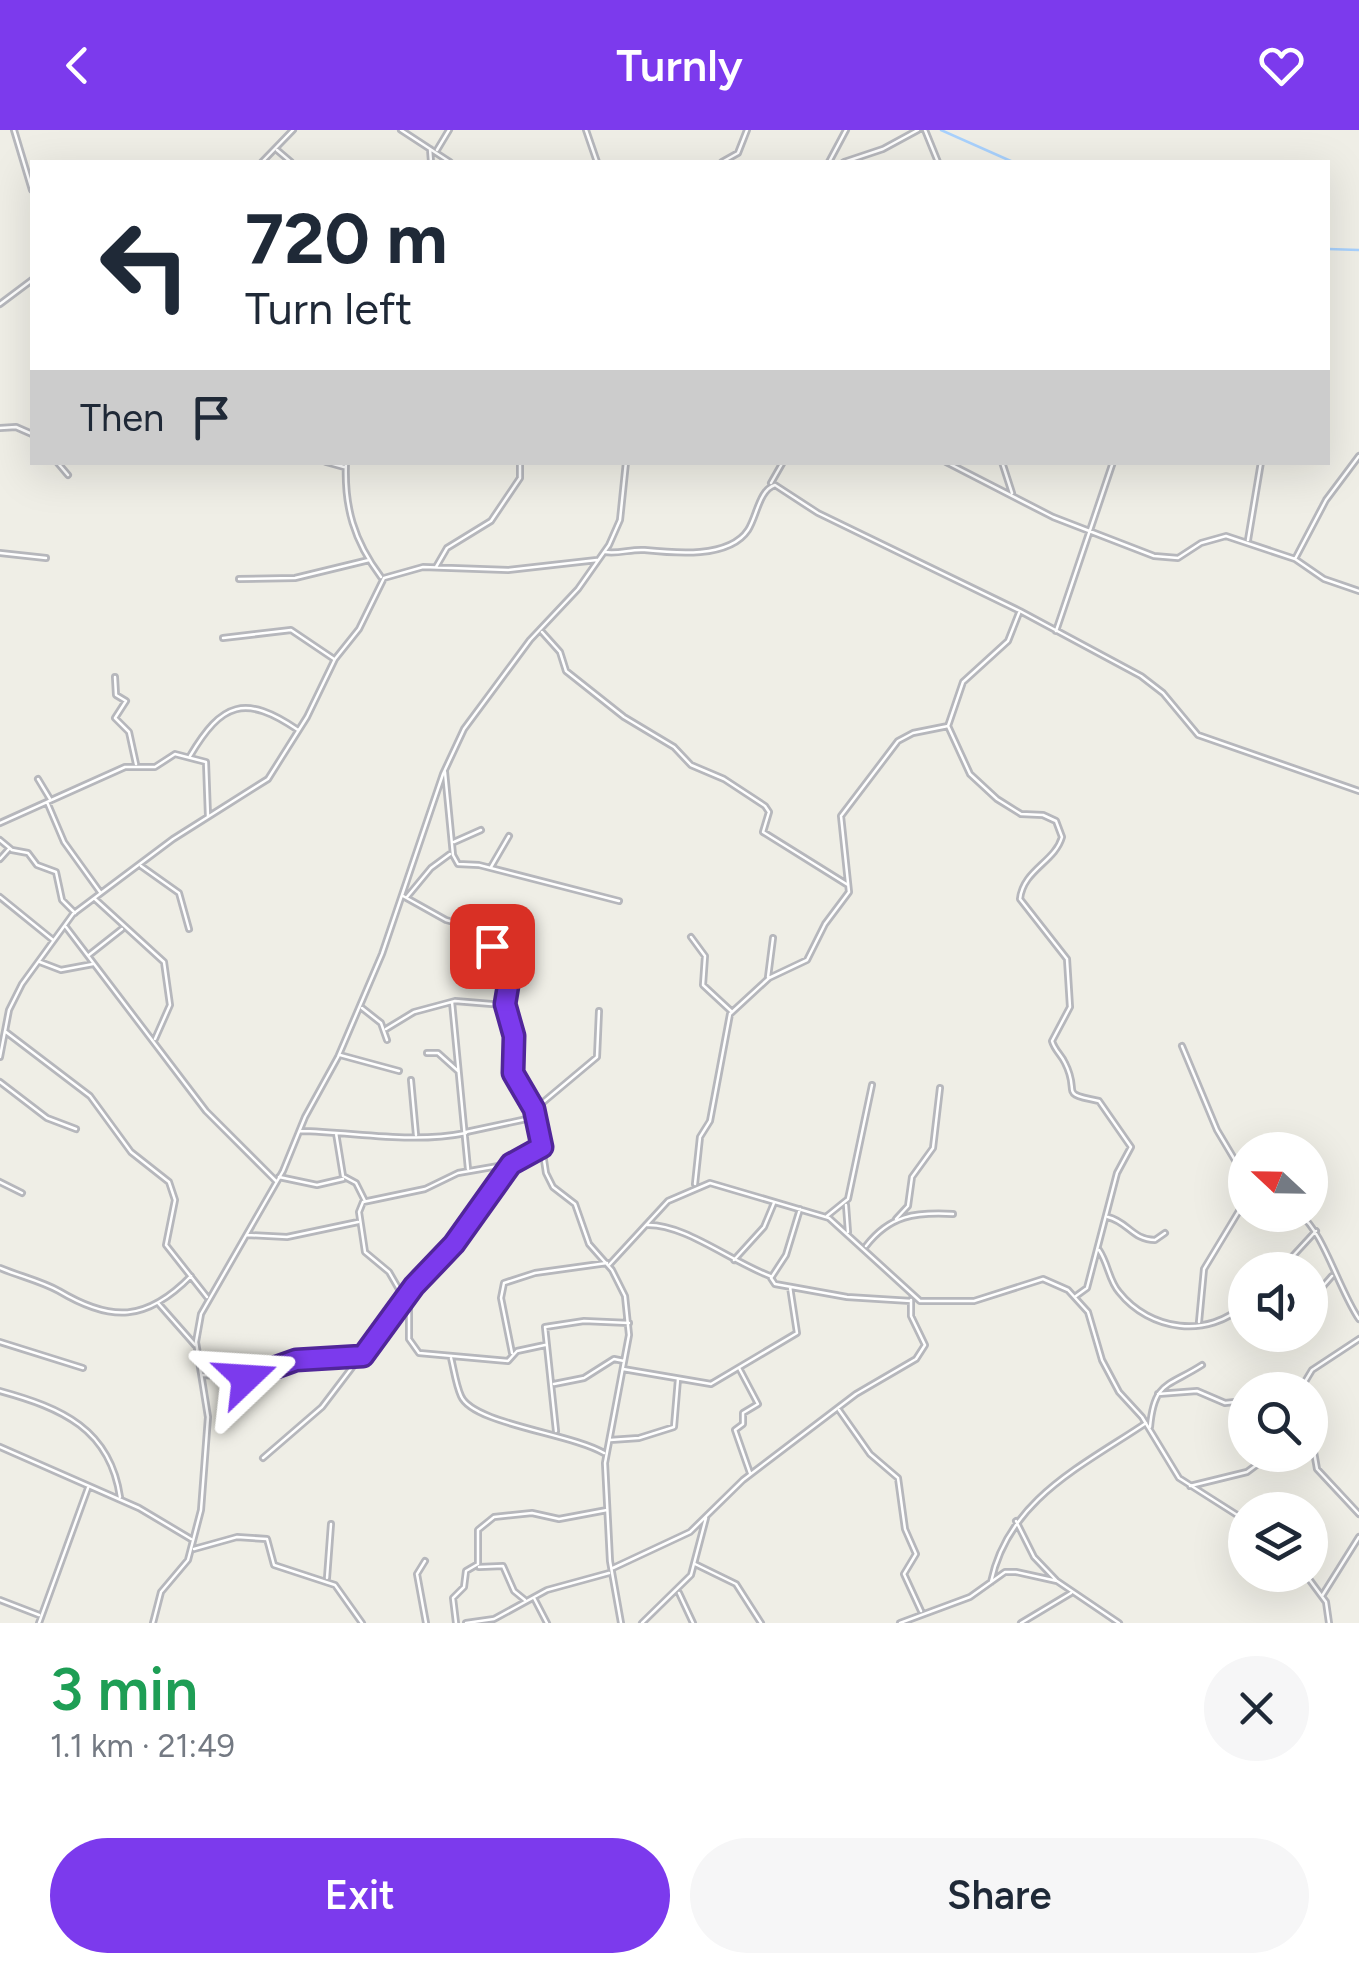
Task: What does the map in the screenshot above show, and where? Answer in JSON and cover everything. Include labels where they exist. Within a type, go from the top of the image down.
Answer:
[{"type":"street","points":[[14,130],[30,183]]},
{"type":"street","points":[[264,160],[293,130]]},
{"type":"street","points":[[401,130],[447,160]]},
{"type":"street","points":[[436,152],[449,130]]},
{"type":"street","points":[[586,130],[595,160]]},
{"type":"street","points":[[725,160],[738,152],[747,130]]},
{"type":"street","points":[[830,160],[846,130]]},
{"type":"street","points":[[850,160],[884,149],[918,130]]},
{"type":"street","points":[[925,130],[937,160]]},
{"type":"street","points":[[430,148],[432,160]]},
{"type":"street","points":[[275,149],[289,160]]},
{"type":"street","points":[[0,304],[30,282]]},
{"type":"street","points":[[0,428],[16,427],[30,433]]},
{"type":"street","points":[[1295,558],[1332,490],[1359,456]]},
{"type":"street","points":[[60,465],[68,474]]},
{"type":"street","points":[[346,465],[346,508],[382,580]]},
{"type":"street","points":[[435,568],[447,548],[490,520],[520,478],[520,465]]},
{"type":"street","points":[[154,1623],[161,1592],[194,1541],[208,1444],[197,1346],[198,1327],[208,1298],[278,1179],[298,1131],[339,1054],[404,897],[444,771],[464,729],[604,552],[620,520],[626,465]]},
{"type":"street","points":[[604,552],[642,550],[693,555],[747,532],[781,465]]},
{"type":"street","points":[[952,465],[1090,534],[1170,560],[1213,539],[1232,537],[1295,558],[1324,579],[1359,591]]},
{"type":"street","points":[[1003,465],[1012,494]]},
{"type":"street","points":[[1056,632],[1112,465]]},
{"type":"street","points":[[1248,542],[1261,465]]},
{"type":"street","points":[[770,484],[818,514],[1020,611],[1151,684],[1198,735],[1359,791]]},
{"type":"street","points":[[0,553],[46,558]]},
{"type":"street","points":[[239,579],[295,578],[369,560]]},
{"type":"street","points":[[0,1057],[7,1018],[22,984],[75,913],[268,779],[299,730],[335,659],[359,629],[382,580],[393,572],[435,568],[530,569],[599,560]]},
{"type":"street","points":[[1020,611],[1008,641],[963,682],[948,726],[976,780],[1006,807],[1056,821],[1062,836],[1059,847],[1030,874],[1020,899],[1067,958],[1070,1008],[1052,1041],[1065,1062],[1072,1094],[1078,1100],[1099,1101],[1130,1148],[1118,1173],[1087,1288],[1074,1296]]},
{"type":"street","points":[[223,638],[291,630],[335,659]]},
{"type":"street","points":[[540,630],[560,652],[566,671],[624,717],[674,747],[691,765],[724,779],[765,806],[769,812],[764,832],[790,846],[802,860],[850,886]]},
{"type":"street","points":[[115,678],[116,695],[126,700],[115,718],[129,732],[136,765]]},
{"type":"street","points":[[190,756],[210,722],[229,712],[269,710],[299,730]]},
{"type":"street","points":[[695,1186],[700,1137],[710,1121],[716,1069],[732,1012],[768,979],[808,960],[850,886],[846,841],[839,824],[842,816],[898,741],[913,732],[948,726]]},
{"type":"street","points":[[0,823],[136,765],[155,767],[172,755],[202,759],[208,769],[208,818]]},
{"type":"street","points":[[444,771],[452,852],[458,864],[619,901]]},
{"type":"street","points":[[38,779],[64,842],[100,893]]},
{"type":"street","points":[[452,843],[481,830]]},
{"type":"street","points":[[490,869],[510,836]]},
{"type":"street","points":[[0,840],[10,849],[24,851],[37,865],[56,872],[62,900],[75,913]]},
{"type":"street","points":[[0,859],[10,849]]},
{"type":"street","points":[[404,897],[452,852]]},
{"type":"street","points":[[140,865],[179,893],[189,930]]},
{"type":"street","points":[[0,897],[54,940]]},
{"type":"street","points":[[404,897],[446,920],[476,928],[510,974],[505,1004],[514,1036],[516,1084],[537,1117],[553,1187],[576,1204],[589,1244],[608,1264],[625,1296],[629,1323],[605,1454],[612,1570],[621,1623]]},
{"type":"street","points":[[94,898],[164,962],[170,1005],[154,1039]]},
{"type":"street","points":[[65,925],[206,1111],[278,1179],[318,1184],[354,1181],[365,1202],[360,1222],[365,1252],[389,1272],[404,1299]]},
{"type":"street","points":[[88,956],[123,928]]},
{"type":"street","points":[[691,937],[705,956],[702,980],[706,991],[732,1012]]},
{"type":"street","points":[[768,979],[773,938]]},
{"type":"street","points":[[39,961],[61,970],[94,964]]},
{"type":"street","points":[[386,1029],[414,1012],[452,1002],[505,1004]]},
{"type":"street","points":[[452,1002],[468,1170]]},
{"type":"street","points":[[360,1006],[386,1029],[387,1040]]},
{"type":"street","points":[[534,1109],[597,1057],[599,1011]]},
{"type":"street","points":[[0,1014],[7,1018]]},
{"type":"street","points":[[4,1030],[90,1096],[131,1152],[169,1182],[175,1200],[166,1246],[208,1298]]},
{"type":"street","points":[[1182,1046],[1228,1148]]},
{"type":"street","points":[[427,1053],[438,1053],[458,1071]]},
{"type":"street","points":[[339,1054],[399,1071]]},
{"type":"street","points":[[412,1080],[416,1136]]},
{"type":"street","points":[[0,1082],[48,1118],[76,1129]]},
{"type":"street","points":[[848,1232],[846,1203],[872,1085]]},
{"type":"street","points":[[865,1248],[908,1206],[912,1178],[933,1148],[940,1088]]},
{"type":"street","points":[[298,1131],[336,1131],[365,1138],[416,1136],[466,1132],[537,1117]]},
{"type":"street","points":[[336,1131],[344,1179]]},
{"type":"street","points":[[365,1202],[425,1189],[468,1170],[511,1164],[542,1147]]},
{"type":"street","points":[[263,1458],[322,1406],[408,1294],[454,1244],[511,1164]]},
{"type":"street","points":[[0,1182],[22,1193]]},
{"type":"street","points":[[466,1623],[503,1616],[534,1596],[612,1570],[679,1539],[751,1474],[838,1408],[921,1354],[925,1345],[912,1316],[911,1298],[848,1232],[826,1217],[800,1207],[774,1203],[723,1184],[695,1186],[668,1201],[608,1264],[535,1273],[504,1283],[501,1298],[513,1354]]},
{"type":"street","points":[[733,1261],[764,1228],[774,1203]]},
{"type":"street","points":[[826,1217],[846,1203]]},
{"type":"street","points":[[772,1276],[786,1255],[800,1207]]},
{"type":"street","points":[[896,1219],[922,1213],[953,1214]]},
{"type":"street","points":[[1107,1217],[1124,1224],[1140,1239],[1155,1240],[1164,1232]]},
{"type":"street","points":[[246,1235],[287,1236],[360,1222]]},
{"type":"street","points":[[644,1225],[674,1226],[733,1261],[772,1276],[775,1284],[848,1298],[974,1301],[1042,1279],[1074,1296],[1088,1312],[1102,1360],[1119,1392],[1150,1428],[1189,1486],[1228,1510]]},
{"type":"street","points":[[1198,1326],[1204,1270],[1228,1230]]},
{"type":"street","points":[[1297,1252],[1315,1232]]},
{"type":"street","points":[[1316,1232],[1333,1275],[1359,1320]]},
{"type":"street","points":[[1098,1248],[1122,1297],[1160,1323],[1198,1326],[1228,1316]]},
{"type":"street","points":[[0,1268],[46,1285],[90,1310],[115,1315],[157,1302],[191,1276]]},
{"type":"street","points":[[1328,1281],[1333,1275]]},
{"type":"street","points":[[621,1369],[712,1384],[799,1330],[790,1287]]},
{"type":"street","points":[[408,1294],[412,1345],[419,1353],[508,1361],[513,1354],[545,1345]]},
{"type":"street","points":[[157,1302],[182,1335],[197,1346]]},
{"type":"street","points":[[556,1433],[544,1330],[550,1324],[629,1323]]},
{"type":"street","points":[[1311,1372],[1359,1339]]},
{"type":"street","points":[[0,1342],[82,1368]]},
{"type":"street","points":[[202,1375],[246,1378],[296,1360],[363,1356]]},
{"type":"street","points":[[451,1358],[462,1398],[477,1414],[556,1433],[605,1454]]},
{"type":"street","points":[[552,1384],[584,1378],[614,1360],[624,1361]]},
{"type":"street","points":[[1150,1428],[1158,1394],[1169,1380],[1202,1365]]},
{"type":"street","points":[[739,1368],[758,1404],[743,1413],[744,1424],[735,1430],[751,1474]]},
{"type":"street","points":[[608,1440],[639,1438],[674,1427],[678,1378]]},
{"type":"street","points":[[0,1391],[74,1421],[103,1444],[110,1454],[120,1500]]},
{"type":"street","points":[[1158,1394],[1197,1391],[1228,1403]]},
{"type":"street","points":[[838,1408],[870,1454],[895,1473],[904,1529],[916,1554],[904,1574],[922,1612]]},
{"type":"street","points":[[991,1583],[999,1551],[1016,1521],[1100,1449],[1146,1423]]},
{"type":"street","points":[[0,1446],[120,1500],[194,1541]]},
{"type":"street","points":[[1189,1486],[1247,1472]]},
{"type":"street","points":[[1322,1472],[1359,1514]]},
{"type":"street","points":[[39,1623],[88,1487]]},
{"type":"street","points":[[476,1567],[478,1530],[494,1517],[532,1513],[558,1519],[609,1510]]},
{"type":"street","points":[[642,1623],[678,1591],[695,1564],[706,1517]]},
{"type":"street","points":[[1016,1521],[1034,1556],[1057,1581],[1119,1623]]},
{"type":"street","points":[[326,1580],[330,1524]]},
{"type":"street","points":[[192,1549],[238,1537],[265,1538],[274,1565],[288,1573],[336,1585],[362,1623]]},
{"type":"street","points":[[1322,1596],[1359,1537]]},
{"type":"street","points":[[425,1561],[417,1574],[426,1623]]},
{"type":"street","points":[[695,1564],[736,1584],[762,1623]]},
{"type":"street","points":[[456,1623],[453,1598],[464,1587],[466,1571],[476,1567],[503,1566],[514,1590],[526,1601]]},
{"type":"street","points":[[900,1623],[970,1598],[1005,1572],[1057,1581]]},
{"type":"street","points":[[678,1591],[693,1623]]},
{"type":"street","points":[[1021,1623],[1072,1592]]},
{"type":"street","points":[[1319,1592],[1329,1623]]},
{"type":"street","points":[[534,1596],[548,1623]]},
{"type":"street","points":[[0,1600],[41,1616]]},
{"type":"waterway","points":[[941,130],[1008,160]]},
{"type":"waterway","points":[[1330,249],[1359,250]]},
{"type":"route","points":[[246,1378],[305,1358],[363,1356],[414,1286],[454,1244],[475,1208],[511,1164],[521,1154],[542,1147],[534,1109],[513,1073],[514,1036],[505,1004],[508,964],[492,946]]}]
